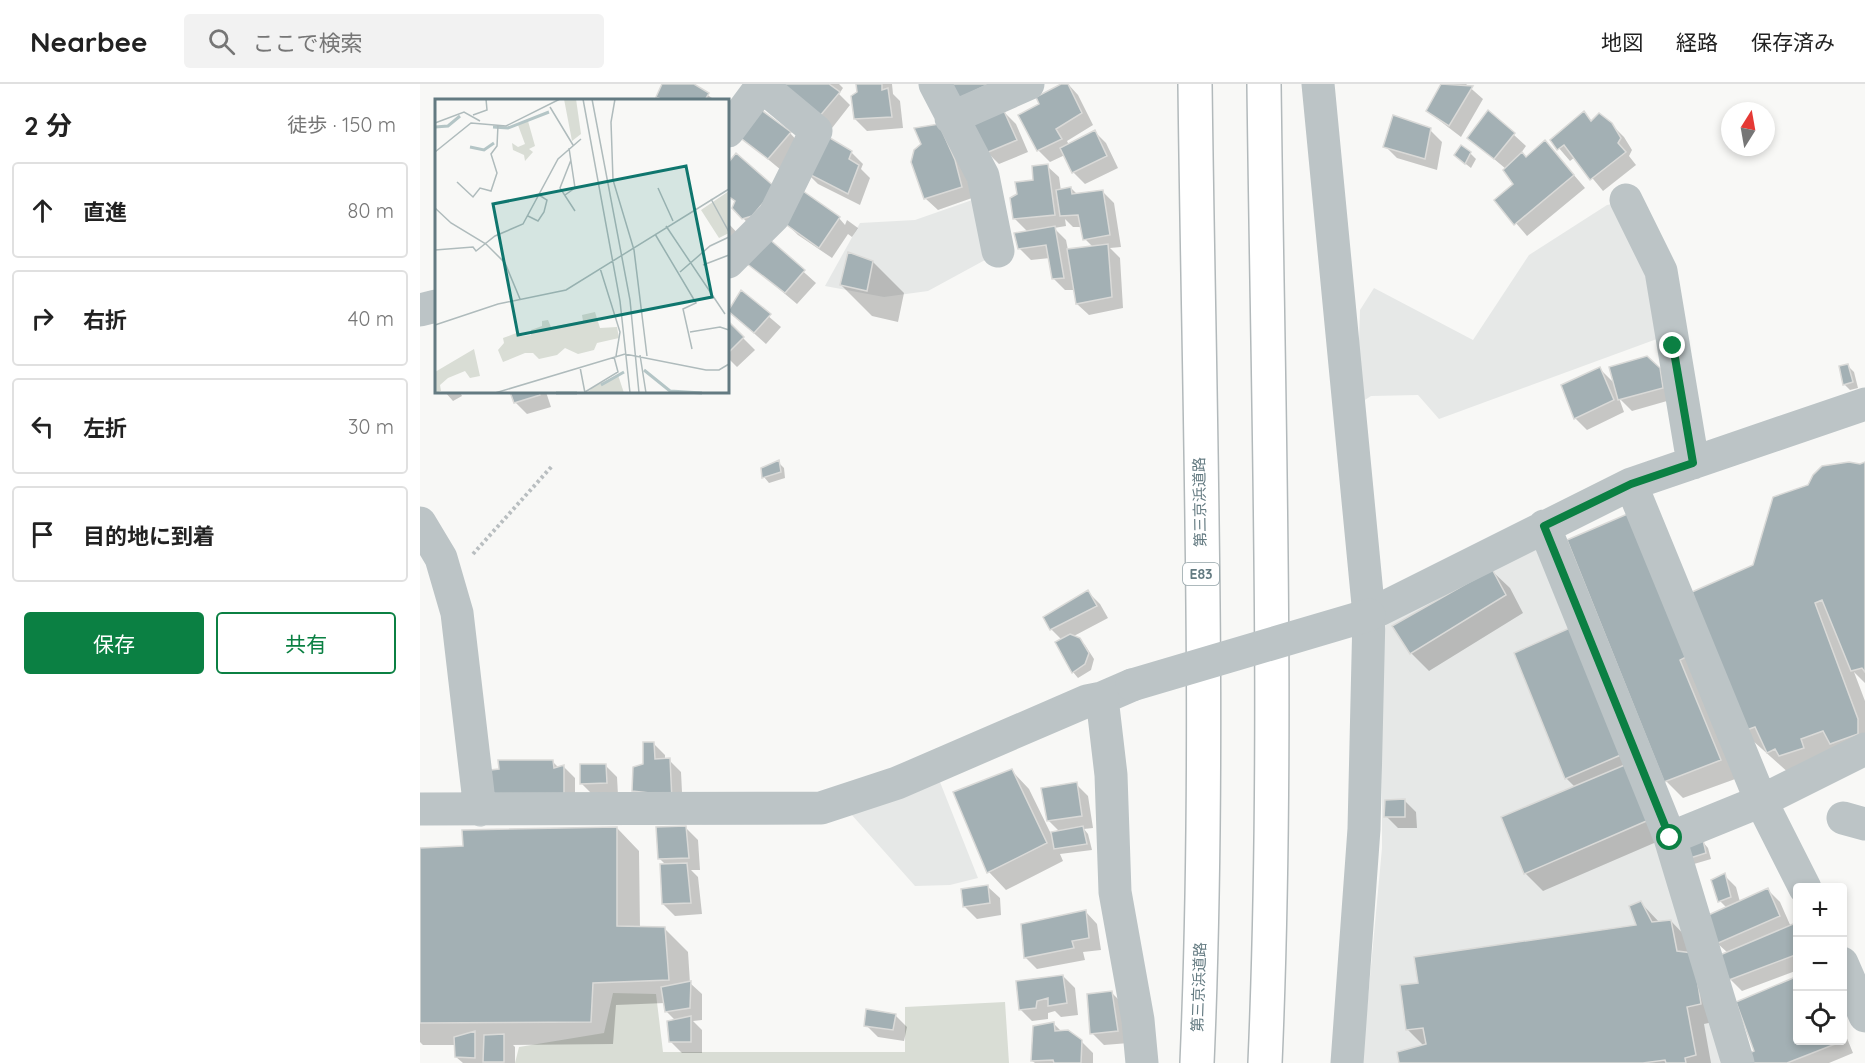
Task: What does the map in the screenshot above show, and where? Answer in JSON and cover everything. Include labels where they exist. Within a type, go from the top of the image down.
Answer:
[{"type":"highway","name":"第三京浜道路","points":[[1195,84],[1202,593],[1201,960],[1197,1063]]},
{"type":"highway","points":[[1264,84],[1270,589],[1269,952],[1265,1063]]},
{"type":"street","points":[[935,84],[983,176],[998,251]]},
{"type":"street","points":[[951,118],[1029,84]]},
{"type":"street","points":[[1318,84],[1369,615],[1364,829],[1347,1063]]},
{"type":"street","points":[[729,130],[763,85],[816,131],[774,216],[729,261]]},
{"type":"street","points":[[1626,200],[1661,272],[1693,463]]},
{"type":"street","points":[[420,310],[435,306]]},
{"type":"street","points":[[420,809],[821,808],[897,783],[1087,701],[1102,698],[1132,685],[1369,615],[1631,484],[1865,404]]},
{"type":"street","points":[[1631,484],[1761,801],[1802,883]]},
{"type":"street","points":[[420,523],[441,558],[457,613],[480,810]]},
{"type":"street","points":[[1544,526],[1670,838],[1738,1063]]},
{"type":"street","points":[[1102,698],[1111,775],[1115,892],[1138,1020],[1142,1063]]},
{"type":"street","points":[[1670,838],[1761,801],[1865,749]]},
{"type":"street","points":[[1847,975],[1865,1016]]},
{"type":"path","points":[[448,583],[553,465]]},
{"type":"shaded area","points":[[975,199],[985,260],[928,291],[884,297],[825,286],[860,223],[915,220]]},
{"type":"shaded area","points":[[1623,202],[1665,336],[1439,419],[1418,395],[1371,396],[1357,405],[1360,310],[1374,288],[1473,340],[1529,255],[1607,205]]},
{"type":"shaded area","points":[[1534,543],[1664,842],[1730,1063],[1362,1063],[1382,848],[1382,640],[1387,622]]},
{"type":"shaded area","points":[[938,777],[978,878],[950,885],[915,886],[851,814]]},
{"type":"shaded area","points":[[613,993],[656,994],[663,1052],[905,1052],[905,1007],[1005,1002],[1009,1063],[515,1063],[519,1047],[604,1033]]},
{"type":"building","points":[[662,84],[694,84],[709,93],[706,99],[661,99],[656,97]]},
{"type":"building","points":[[780,84],[829,84],[840,92],[819,117]]},
{"type":"building","points":[[856,84],[882,84],[882,90],[888,88],[892,117],[854,119],[851,96],[857,92]]},
{"type":"building","points":[[948,84],[989,84],[956,100]]},
{"type":"building","points":[[1061,84],[1068,84],[1082,113],[1056,129],[1062,139],[1037,151],[1018,115],[1039,104],[1036,97]]},
{"type":"building","points":[[1441,84],[1473,86],[1449,126],[1426,111]]},
{"type":"building","points":[[760,109],[791,132],[768,159],[738,136]]},
{"type":"building","points":[[1488,110],[1515,133],[1494,159],[1467,138]]},
{"type":"building","points":[[1004,111],[1017,140],[986,153],[971,125]]},
{"type":"building","points":[[1584,111],[1591,121],[1599,113],[1612,123],[1621,138],[1618,143],[1626,152],[1590,180],[1564,145],[1557,150],[1550,140]]},
{"type":"building","points":[[1393,115],[1431,128],[1425,159],[1383,147]]},
{"type":"building","points":[[939,124],[955,160],[962,187],[924,199],[911,162],[914,150],[921,144],[914,128]]},
{"type":"building","points":[[1095,130],[1107,156],[1072,173],[1060,148]]},
{"type":"building","points":[[825,135],[852,151],[849,159],[859,165],[848,194],[805,172]]},
{"type":"building","points":[[1545,140],[1574,175],[1514,225],[1494,200],[1513,184],[1503,170],[1522,152],[1526,157]]},
{"type":"building","points":[[1461,145],[1471,152],[1465,164],[1454,155]]},
{"type":"building","points":[[736,153],[776,188],[752,216],[742,219],[732,208],[735,201],[729,197],[729,162]]},
{"type":"building","points":[[1048,164],[1055,215],[1013,219],[1010,198],[1017,194],[1015,182],[1033,180],[1032,166]]},
{"type":"building","points":[[1071,187],[1072,194],[1103,190],[1110,235],[1083,240],[1078,215],[1060,216],[1056,190]]},
{"type":"building","points":[[800,189],[840,217],[819,248],[784,223]]},
{"type":"building","points":[[1055,226],[1064,278],[1052,279],[1046,245],[1018,249],[1014,233]]},
{"type":"building","points":[[768,238],[805,270],[785,293],[746,263]]},
{"type":"building","points":[[1108,244],[1112,297],[1076,304],[1067,249]]},
{"type":"building","points":[[848,252],[873,261],[867,291],[840,285]]},
{"type":"building","points":[[741,290],[771,314],[754,333],[729,309]]},
{"type":"building","points":[[729,322],[744,337],[729,352]]},
{"type":"building","points":[[1647,356],[1660,368],[1663,388],[1618,400],[1609,367]]},
{"type":"building","points":[[1848,364],[1853,382],[1843,385],[1839,366]]},
{"type":"building","points":[[1600,367],[1614,400],[1574,419],[1561,385]]},
{"type":"building","points":[[510,393],[539,393],[540,395],[514,403]]},
{"type":"building","points":[[779,460],[781,472],[762,478],[761,468]]},
{"type":"building","points":[[1849,462],[1860,464],[1865,462],[1865,672],[1862,668],[1851,671],[1822,600],[1815,603],[1858,719],[1858,734],[1830,744],[1823,731],[1801,739],[1804,748],[1779,756],[1775,749],[1767,753],[1755,727],[1741,732],[1692,592],[1753,565],[1773,497],[1808,485],[1813,475],[1822,466]]},
{"type":"building","points":[[1632,512],[1690,655],[1680,660],[1721,760],[1664,782],[1567,540]]},
{"type":"building","points":[[1492,569],[1506,595],[1410,654],[1392,626]]},
{"type":"building","points":[[1088,590],[1097,606],[1050,630],[1043,617]]},
{"type":"building","points":[[1572,627],[1623,754],[1565,779],[1514,653]]},
{"type":"building","points":[[1070,634],[1080,638],[1089,653],[1085,664],[1072,673],[1055,642]]},
{"type":"building","points":[[643,742],[654,742],[655,759],[670,758],[672,801],[650,793],[632,791],[633,767],[643,764]]},
{"type":"building","points":[[498,760],[553,760],[554,768],[564,765],[564,799],[484,794],[481,771],[499,769]]},
{"type":"building","points":[[580,764],[606,764],[607,783],[580,784]]},
{"type":"building","points":[[1627,764],[1651,819],[1524,874],[1501,817]]},
{"type":"building","points":[[1012,769],[1047,843],[987,873],[953,792]]},
{"type":"building","points":[[1077,782],[1082,816],[1047,821],[1041,788]]},
{"type":"building","points":[[1405,799],[1405,817],[1384,817],[1385,800]]},
{"type":"building","points":[[686,826],[689,858],[658,859],[656,827]]},
{"type":"building","points":[[1083,826],[1087,844],[1054,849],[1051,832]]},
{"type":"building","points":[[617,827],[617,926],[665,927],[669,980],[593,983],[591,1022],[420,1023],[420,848],[463,846],[462,830]]},
{"type":"building","points":[[1703,840],[1706,853],[1687,859],[1684,844]]},
{"type":"building","points":[[687,863],[691,903],[662,904],[660,864]]},
{"type":"building","points":[[1725,873],[1731,897],[1718,902],[1711,880]]},
{"type":"building","points":[[988,885],[990,903],[963,907],[961,889]]},
{"type":"building","points":[[1768,888],[1780,916],[1716,944],[1704,917]]},
{"type":"building","points":[[1641,901],[1652,922],[1671,920],[1677,951],[1693,953],[1701,1004],[1687,1007],[1696,1055],[1685,1058],[1686,1063],[1666,1063],[1665,1060],[1643,1063],[1399,1063],[1397,1052],[1426,1044],[1423,1028],[1406,1030],[1400,985],[1418,983],[1414,957],[1636,925],[1629,906]]},
{"type":"building","points":[[1086,910],[1089,938],[1072,941],[1074,948],[1024,958],[1021,924]]},
{"type":"building","points":[[1793,924],[1793,956],[1729,980],[1720,955]]},
{"type":"building","points":[[1063,975],[1067,1003],[1048,1006],[1048,998],[1037,1001],[1036,1008],[1019,1010],[1016,981]]},
{"type":"building","points":[[1793,978],[1793,1045],[1833,1045],[1787,1063],[1748,1063],[1746,1054],[1754,1051],[1736,1002]]},
{"type":"building","points":[[691,981],[690,1008],[665,1012],[661,987]]},
{"type":"building","points":[[1112,991],[1118,1031],[1090,1034],[1087,994]]},
{"type":"building","points":[[866,1009],[896,1014],[893,1030],[864,1026]]},
{"type":"building","points":[[691,1016],[691,1042],[669,1042],[667,1021]]},
{"type":"building","points":[[1054,1022],[1055,1031],[1068,1030],[1082,1040],[1081,1063],[1054,1063],[1053,1060],[1031,1061],[1033,1026]]},
{"type":"building","points":[[475,1031],[475,1058],[455,1057],[454,1037]]},
{"type":"building","points":[[504,1034],[504,1062],[483,1062],[484,1035]]},
{"type":"route","points":[[1670,838],[1544,526],[1631,484],[1693,463],[1673,346]]}]
